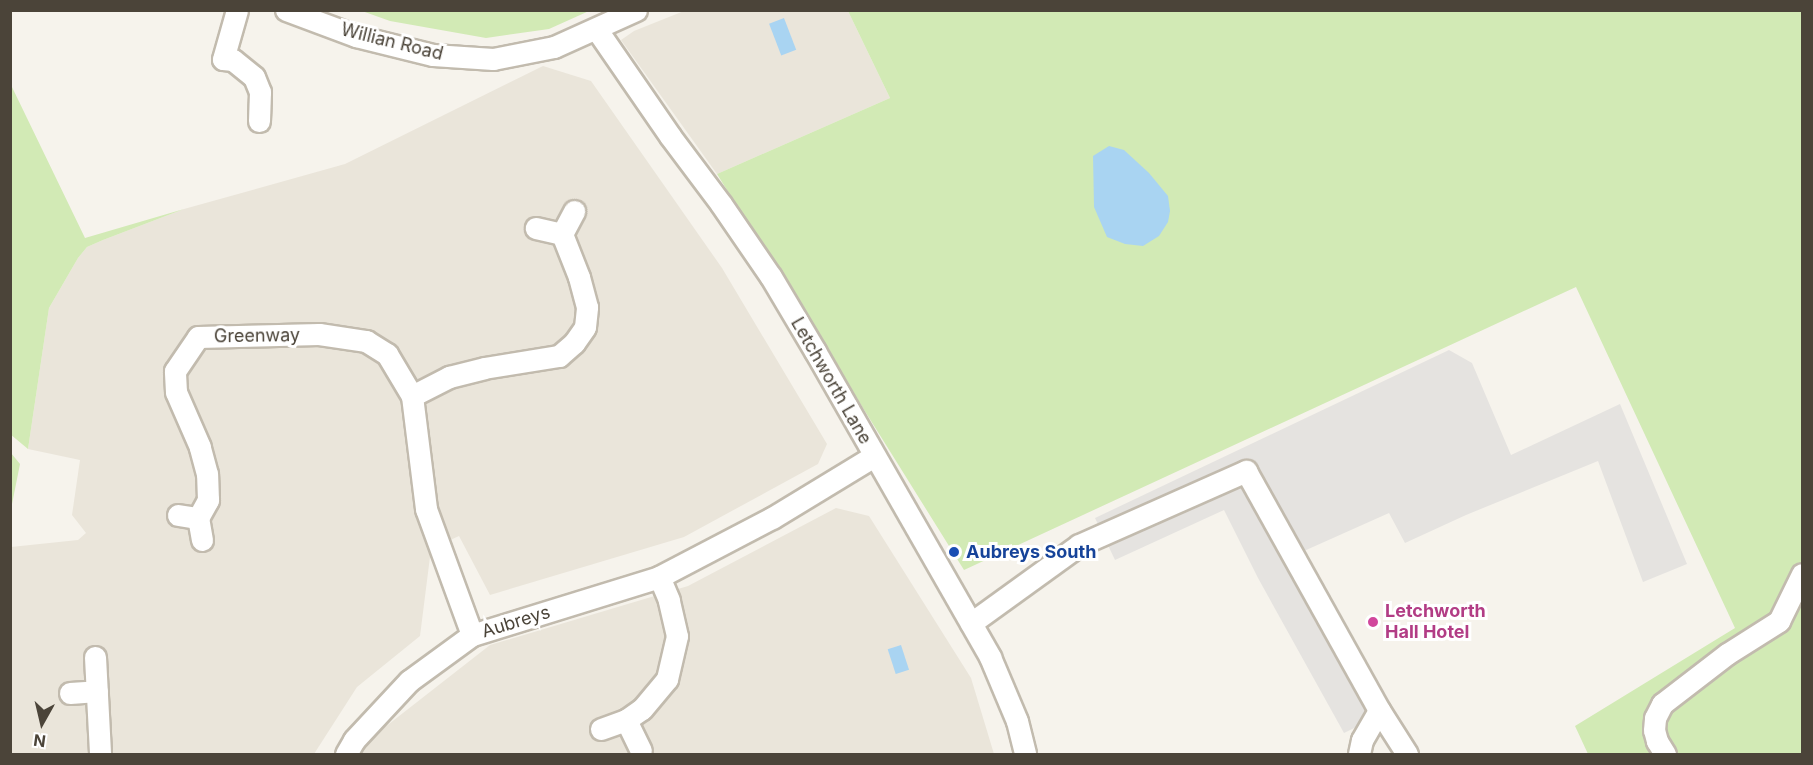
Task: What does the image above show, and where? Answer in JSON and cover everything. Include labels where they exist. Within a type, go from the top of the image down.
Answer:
[{"type":"street","points":[[237,10],[223,59],[233,60],[254,77],[260,92],[259,121]]},
{"type":"street","name":"Willian Road","points":[[286,10],[356,36],[433,55],[493,59],[554,47],[597,30],[636,10]]},
{"type":"street","name":"Letchworth Lane","points":[[597,30],[771,277],[971,623],[1005,689],[1017,721],[1025,754]]},
{"type":"street","points":[[412,396],[449,377],[484,368],[559,357],[574,343],[585,327],[586,306],[579,277],[562,234],[574,211]]},
{"type":"street","points":[[536,228],[562,234]]},
{"type":"street","name":"Greenway","points":[[202,540],[188,517],[208,500],[207,474],[200,447],[176,392],[175,370],[198,337],[318,334],[366,341],[387,354],[412,396],[426,508],[472,635]]},
{"type":"street","name":"Aubreys","points":[[346,754],[354,740],[409,681],[472,635],[659,577],[771,518],[874,456]]},
{"type":"street","points":[[971,623],[1079,545],[1246,471],[1379,710],[1407,754]]},
{"type":"street","points":[[1665,754],[1657,741],[1654,730],[1655,718],[1662,704],[1727,654],[1779,621],[1803,574]]},
{"type":"street","points":[[601,729],[626,720],[642,709],[667,679],[675,656],[677,636],[674,617],[659,577]]},
{"type":"street","points":[[95,657],[100,754]]},
{"type":"street","points":[[70,693],[97,691]]},
{"type":"street","points":[[1359,754],[1362,740],[1379,710]]},
{"type":"street","points":[[626,720],[641,751]]},
{"type":"shaded area","points":[[684,11],[848,11],[890,98],[717,174],[621,40],[634,31]]},
{"type":"shaded area","points":[[543,66],[591,81],[722,268],[827,444],[818,464],[684,537],[490,595],[459,536],[431,549],[420,636],[357,687],[314,754],[11,754],[11,547],[78,540],[86,533],[72,515],[80,460],[28,449],[49,308],[78,258],[87,247],[184,209],[345,164]]},
{"type":"shaded area","points":[[1449,350],[1472,363],[1511,455],[1620,404],[1687,564],[1643,582],[1598,461],[1466,515],[1405,543],[1389,513],[1295,555],[1391,710],[1344,733],[1258,578],[1224,510],[1115,560],[1095,518]]},
{"type":"shaded area","points":[[836,508],[869,516],[971,678],[994,754],[362,754],[371,738],[490,645],[688,586]]},
{"type":"green space","points":[[362,11],[589,11],[549,29],[486,38],[390,21]]},
{"type":"green space","points":[[848,11],[1802,11],[1802,754],[1588,754],[1575,726],[1735,628],[1576,287],[964,570],[717,174],[890,98]]},
{"type":"green space","points":[[11,85],[85,238],[184,209],[87,247],[78,258],[49,308],[28,449],[10,434]]},
{"type":"green space","points":[[11,453],[20,464],[11,509]]},
{"type":"water","points":[[784,18],[796,50],[781,55],[769,24]]},
{"type":"water","points":[[1109,146],[1124,150],[1149,173],[1168,196],[1170,211],[1168,222],[1159,236],[1143,246],[1125,244],[1107,237],[1094,207],[1093,156]]},
{"type":"water","points":[[901,645],[909,670],[896,674],[888,649]]},
{"type":"place","name":"Aubreys South","points":[[954,552]]},
{"type":"place","name":"Letchworth Hall Hotel","points":[[1373,622]]}]
